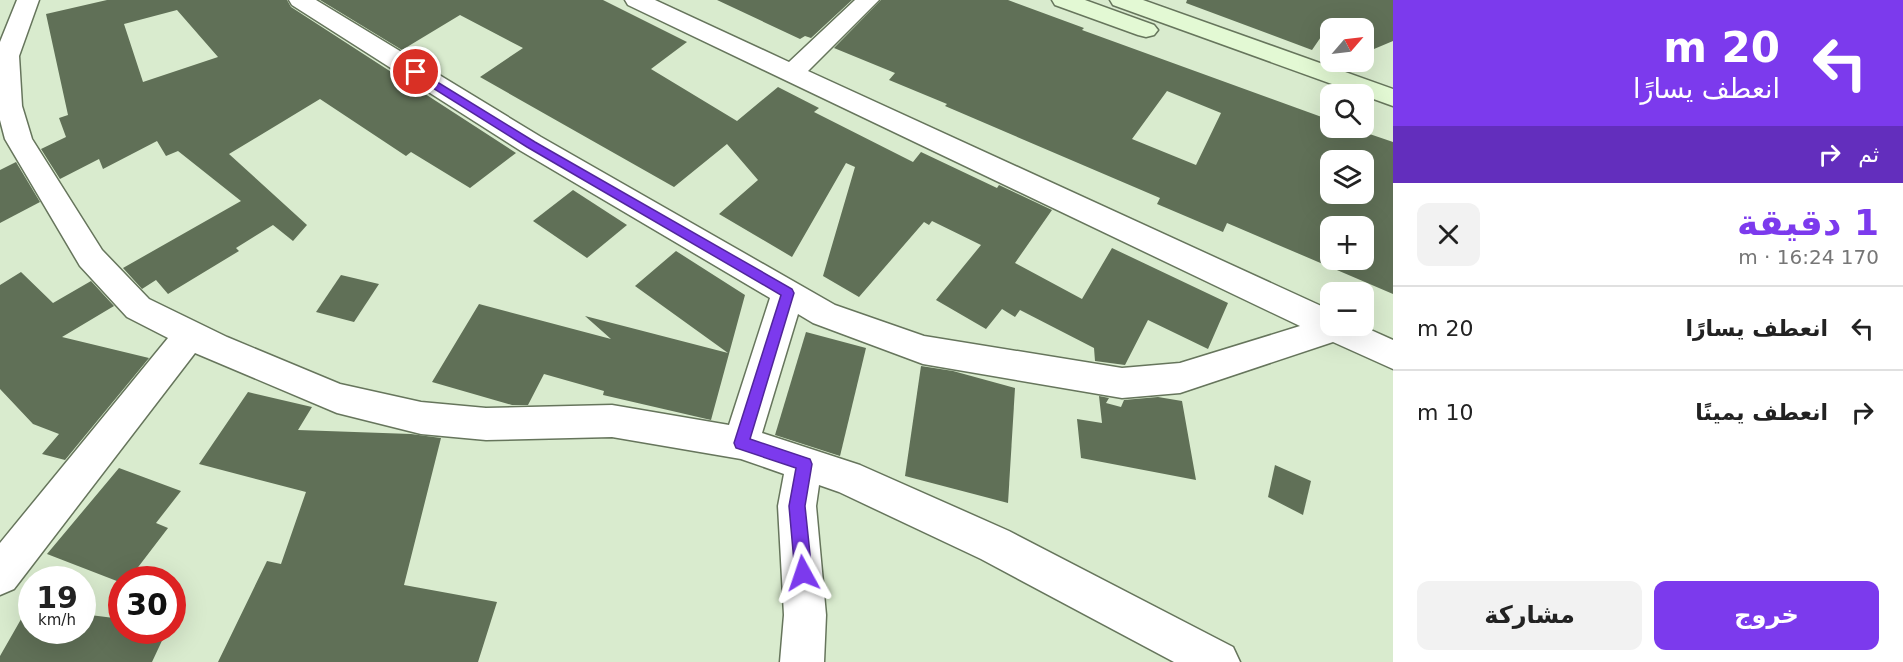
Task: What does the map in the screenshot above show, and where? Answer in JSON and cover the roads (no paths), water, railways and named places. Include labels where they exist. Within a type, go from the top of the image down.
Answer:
[{"type":"main road","points":[[1063,0],[1320,94]]},
{"type":"main road","points":[[1121,0],[1393,98]]},
{"type":"main road","points":[[1374,114],[1393,121]]},
{"type":"street","points":[[28,0],[7,56],[4,71],[9,106],[19,138],[91,258],[138,308],[190,335],[337,398],[422,418],[486,424],[612,421],[741,443],[847,477],[995,545],[1218,662]]},
{"type":"street","points":[[300,0],[531,144],[824,314],[923,350],[1122,383],[1180,378],[1320,330]]},
{"type":"street","points":[[636,0],[1320,320]]},
{"type":"street","points":[[792,72],[868,0]]},
{"type":"street","points":[[741,443],[788,293]]},
{"type":"street","points":[[0,575],[190,335]]},
{"type":"street","points":[[1353,336],[1393,355]]},
{"type":"street","points":[[802,662],[805,615],[797,506],[804,464]]}]
